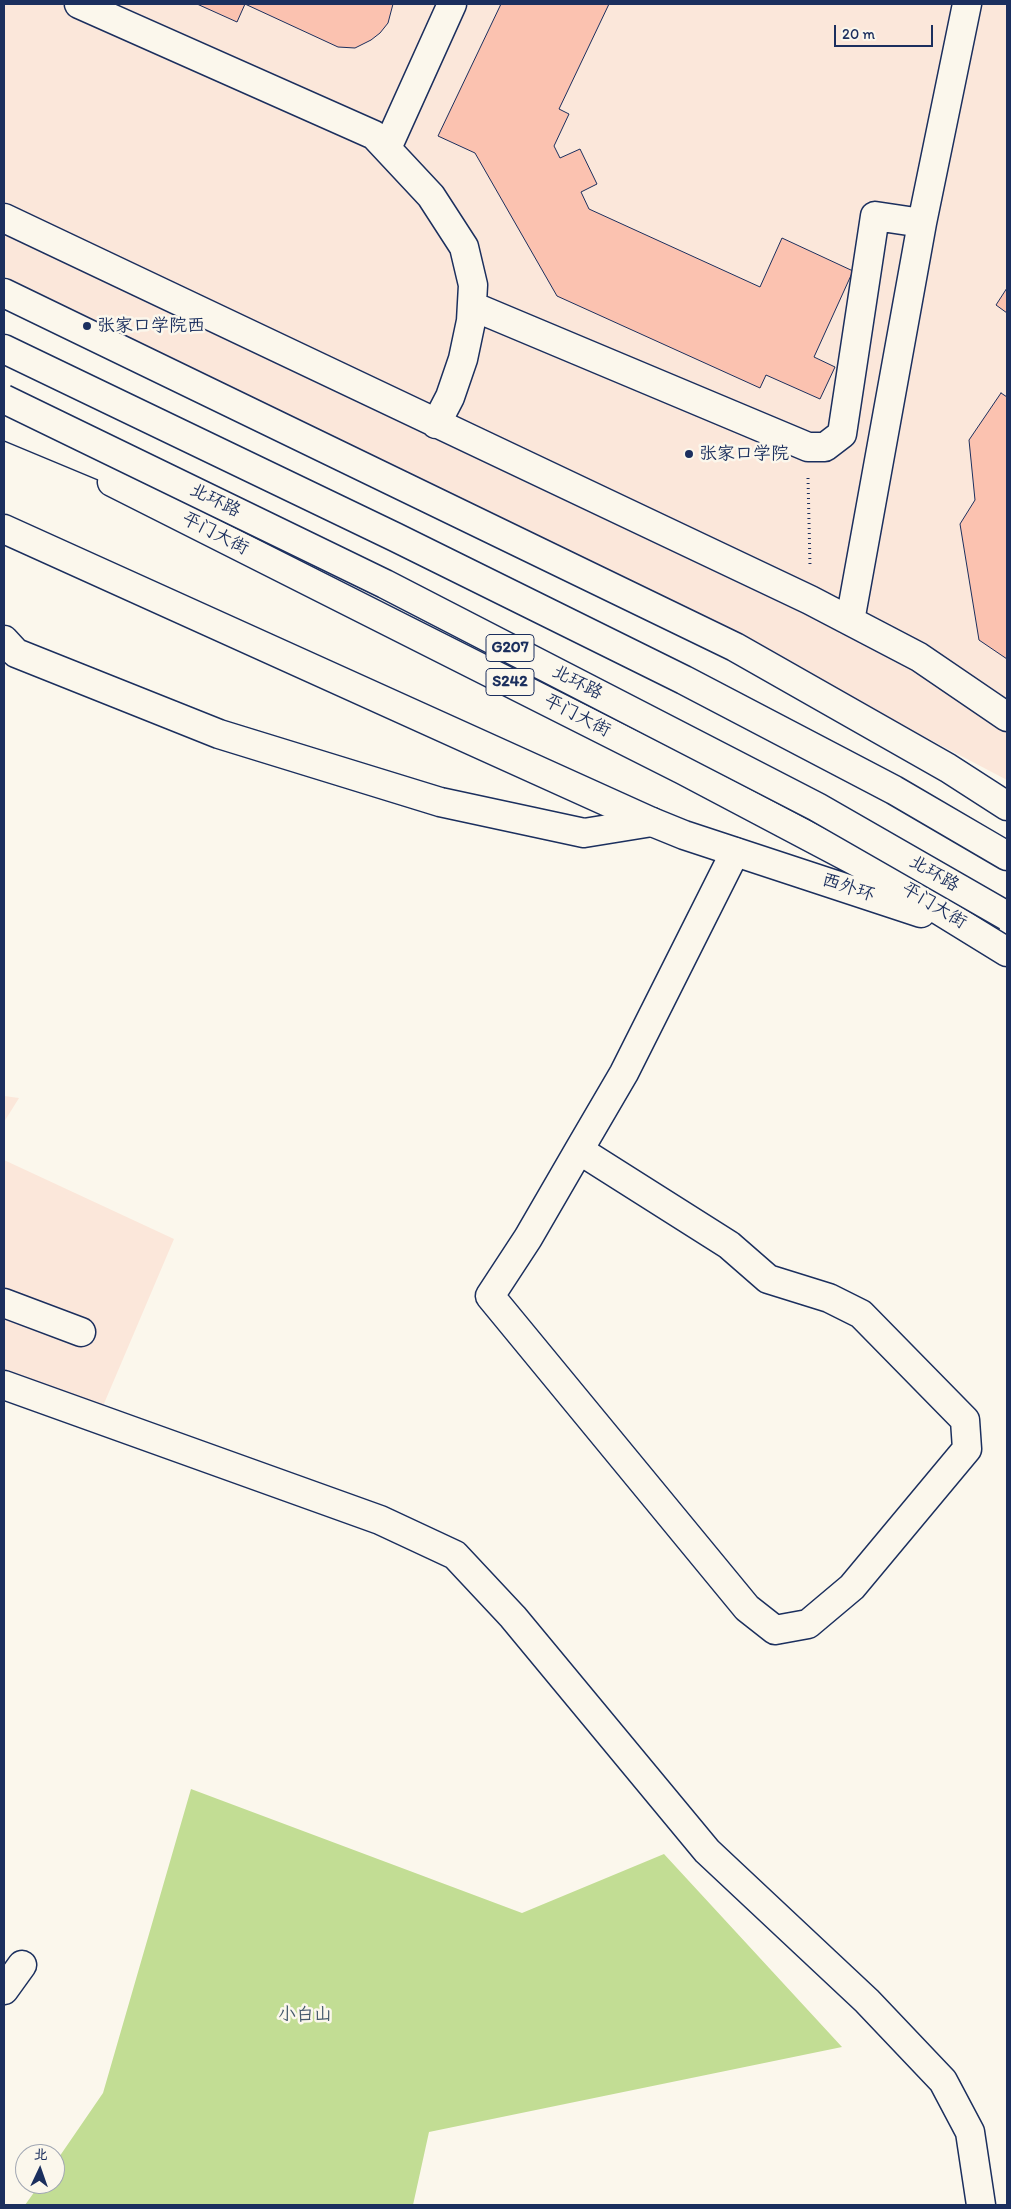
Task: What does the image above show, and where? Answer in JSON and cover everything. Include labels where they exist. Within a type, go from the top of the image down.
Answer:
[{"type":"main road","points":[[79,4],[374,135],[431,196],[464,247],[473,284],[472,306],[463,359],[450,397],[436,424]]},
{"type":"main road","points":[[387,148],[452,4]]},
{"type":"main road","points":[[850,621],[922,223],[966,4]]},
{"type":"main road","points":[[472,306],[808,447],[824,447],[842,434],[875,216],[922,223]]},
{"type":"main road","points":[[4,218],[810,600],[919,657],[1007,717]]},
{"type":"main road","points":[[4,293],[735,647],[948,768],[1007,806]]},
{"type":"main road","name":"G207","points":[[4,349],[404,542],[684,680],[894,790],[1007,856]]},
{"type":"main road","name":"北环路","points":[[4,399],[385,584],[817,807],[1007,916]]},
{"type":"main road","points":[[4,426],[385,584]]},
{"type":"main road","name":"平门大街","points":[[4,426],[683,770],[882,876],[997,945]]},
{"type":"main road","name":"西外环","points":[[4,529],[652,822],[735,852],[888,900],[997,945]]},
{"type":"main road","points":[[4,640],[16,653],[219,734],[440,802],[584,833],[652,822]]},
{"type":"main road","points":[[579,1150],[729,1244],[768,1279],[829,1298],[861,1314],[965,1420],[967,1450],[852,1587],[808,1624],[775,1630],[746,1608],[490,1296],[528,1238],[579,1150],[624,1073],[735,852]]},
{"type":"main road","points":[[997,945],[1007,906]]},
{"type":"main road","points":[[4,1303],[81,1332]]},
{"type":"main road","points":[[4,1386],[146,1434],[380,1520],[454,1555],[513,1617],[707,1851],[868,2000],[943,2081],[970,2132],[981,2205]]},
{"type":"main road","points":[[4,1990],[22,1965]]},
{"type":"path","points":[[808,447],[810,600]]},
{"type":"shaded area","name":"张家口学院","points":[[4,4],[1007,4],[1007,780],[582,557],[4,276]]},
{"type":"shaded area","points":[[4,1096],[19,1098],[4,1122]]},
{"type":"shaded area","points":[[4,1160],[174,1239],[103,1406],[4,1371]]},
{"type":"green space","name":"小白山","points":[[191,1789],[522,1913],[664,1854],[842,2047],[429,2132],[413,2205],[25,2205],[33,2194],[65,2194],[65,2148],[103,2093]]},
{"type":"building","points":[[197,4],[245,4],[237,22]]},
{"type":"building","points":[[245,4],[393,4],[388,23],[380,33],[355,48],[338,47]]},
{"type":"building","points":[[501,4],[609,4],[559,109],[569,114],[554,146],[560,158],[580,149],[597,184],[581,192],[589,209],[760,287],[782,238],[853,271],[814,357],[835,367],[820,399],[766,375],[760,388],[557,296],[475,153],[438,136]]},
{"type":"building","points":[[1007,288],[1007,313],[996,305]]},
{"type":"building","points":[[1001,393],[1007,397],[1007,659],[979,640],[960,524],[975,500],[969,440]]},
{"type":"place","name":"张家口学院西","points":[[87,326]]},
{"type":"place","name":"张家口学院","points":[[689,454]]}]
